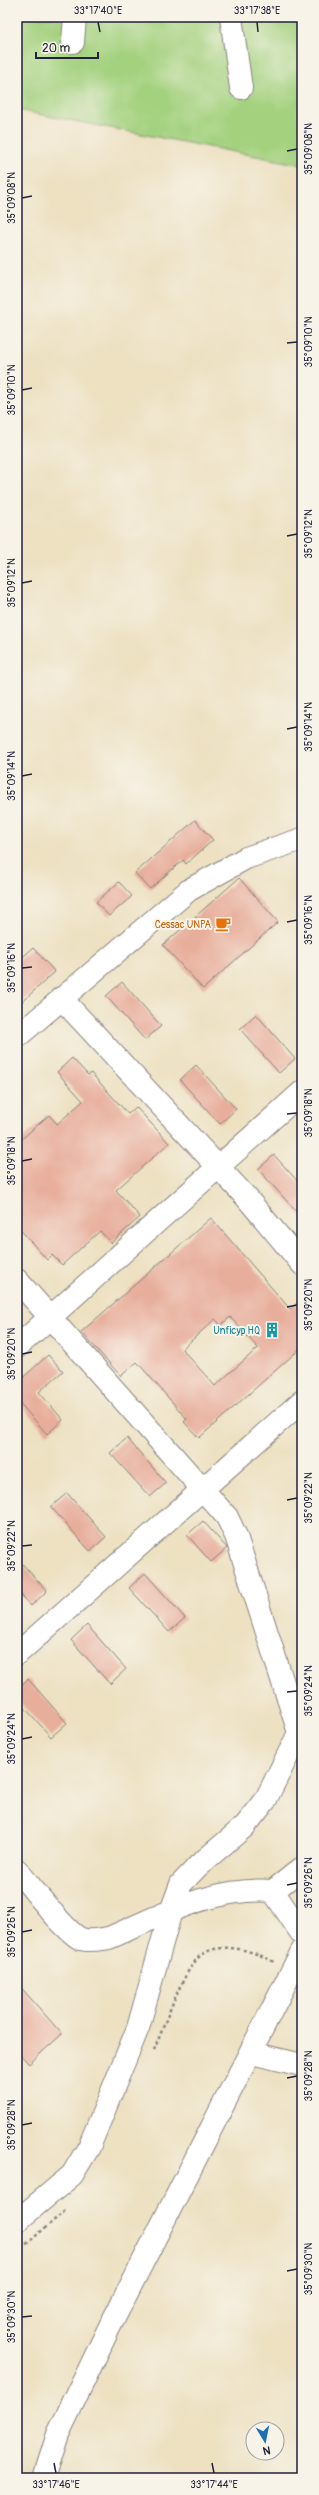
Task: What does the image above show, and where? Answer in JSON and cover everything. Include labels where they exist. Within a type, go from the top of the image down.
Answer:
[{"type":"street","points":[[73,42],[74,17]]},
{"type":"street","points":[[231,17],[241,88]]},
{"type":"street","points":[[17,1037],[189,890],[246,858],[302,839]]},
{"type":"street","points":[[61,998],[216,1167],[246,1197],[302,1264]]},
{"type":"street","points":[[17,1347],[216,1167],[302,1092]]},
{"type":"street","points":[[17,1280],[204,1488],[227,1517],[236,1536],[301,1737],[265,1801],[245,1826],[198,1866],[181,1884],[171,1911],[138,2028],[89,2147],[72,2175],[17,2222]]},
{"type":"street","points":[[17,1654],[302,1402]]},
{"type":"street","points":[[17,1870],[69,1929],[81,1939],[95,1940],[109,1938],[207,1897],[235,1891],[266,1891],[302,1868]]},
{"type":"street","points":[[266,1891],[302,1934]]},
{"type":"street","points":[[44,2478],[58,2434],[109,2328],[251,2053],[290,1970],[302,1951]]},
{"type":"street","points":[[251,2053],[302,2065]]},
{"type":"path","points":[[153,2053],[187,1973],[200,1956],[213,1950],[237,1948],[256,1952],[290,1970]]},
{"type":"path","points":[[17,2252],[67,2209]]},
{"type":"green space","points":[[17,17],[302,17],[302,165],[17,110]]},
{"type":"building","points":[[195,820],[213,840],[186,864],[183,860],[150,889],[135,873]]},
{"type":"building","points":[[239,878],[278,922],[203,989],[163,945]]},
{"type":"building","points":[[119,882],[132,896],[109,916],[96,902]]},
{"type":"building","points":[[33,948],[55,972],[17,1006],[17,962]]},
{"type":"building","points":[[122,982],[161,1026],[145,1040],[106,996]]},
{"type":"building","points":[[256,1014],[295,1059],[279,1073],[240,1029]]},
{"type":"building","points":[[72,1058],[88,1075],[91,1073],[128,1114],[136,1107],[169,1143],[116,1190],[140,1217],[111,1243],[100,1231],[62,1265],[52,1255],[47,1260],[17,1226],[17,1143],[49,1115],[57,1124],[83,1101],[57,1072]]},
{"type":"building","points":[[196,1065],[236,1109],[220,1124],[180,1080]]},
{"type":"building","points":[[274,1155],[302,1186],[302,1218],[258,1169]]},
{"type":"building","name":"Unficyp HQ","points":[[211,1218],[290,1309],[302,1299],[302,1347],[199,1438],[184,1422],[187,1419],[137,1362],[121,1376],[81,1332]],"holes":[[[230,1317],[258,1348],[215,1386],[182,1349],[215,1319],[221,1325]]]},
{"type":"building","points":[[48,1355],[63,1371],[39,1392],[63,1420],[47,1434],[17,1400],[17,1383]]},
{"type":"building","points":[[127,1438],[166,1483],[150,1497],[110,1453]]},
{"type":"building","points":[[67,1493],[106,1537],[90,1551],[51,1507]]},
{"type":"building","points":[[203,1521],[227,1548],[211,1562],[187,1535]]},
{"type":"building","points":[[17,1558],[47,1591],[31,1606],[17,1590]]},
{"type":"building","points":[[145,1573],[185,1618],[169,1632],[129,1588]]},
{"type":"building","points":[[87,1625],[126,1669],[110,1684],[71,1640]]},
{"type":"building","points":[[28,1679],[67,1723],[51,1737],[17,1699],[17,1689]]},
{"type":"building","points":[[17,1983],[62,2034],[29,2064],[17,2051]]},
{"type":"place","name":"Cessac UNPA","points":[[223,924]]},
{"type":"place","name":"Unficyp HQ","points":[[272,1330]]}]
